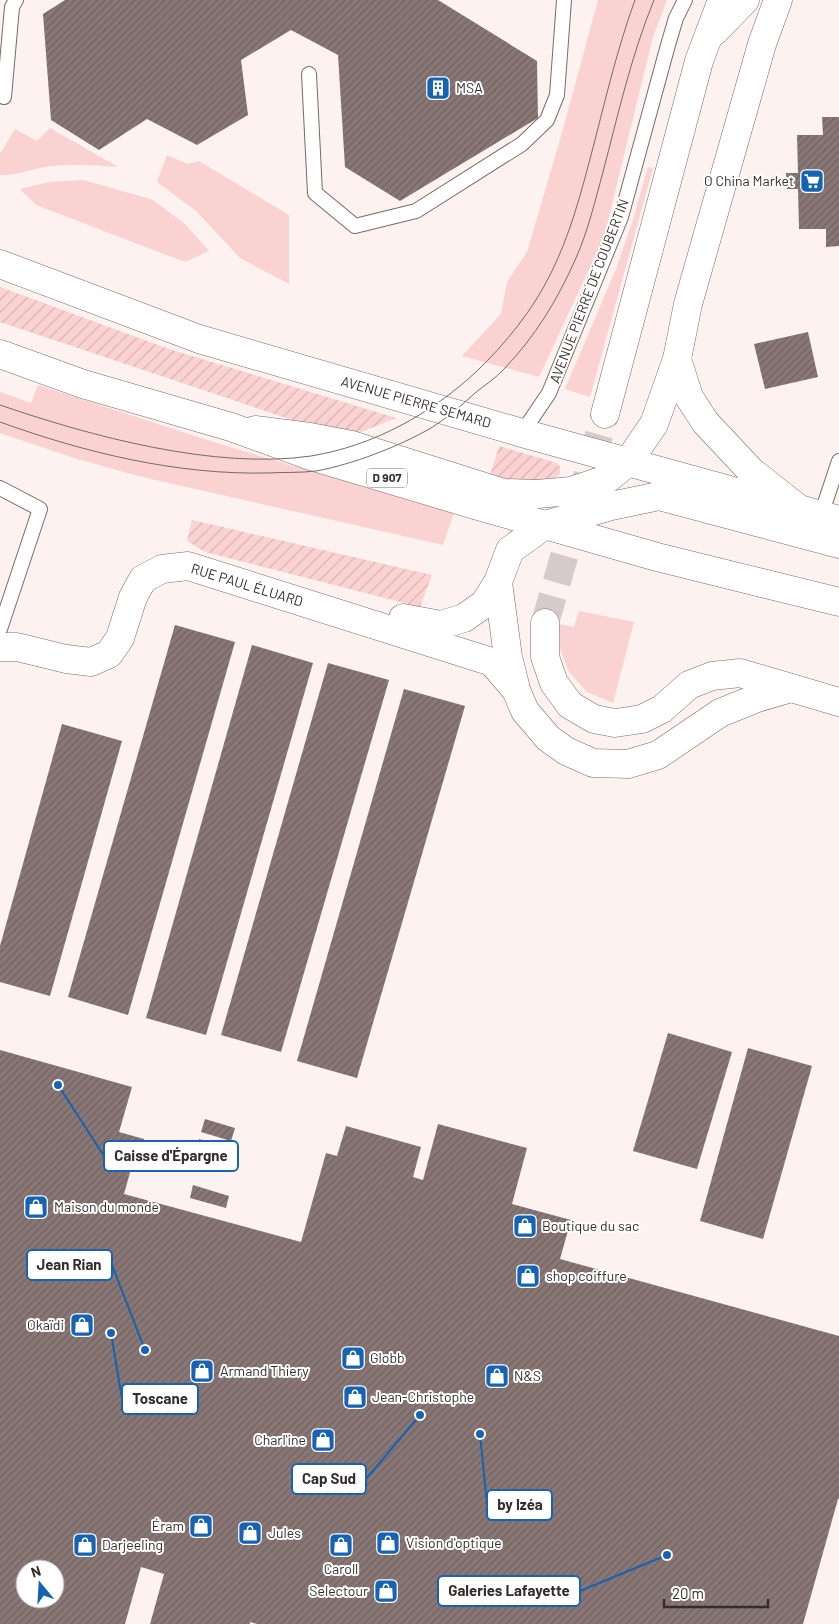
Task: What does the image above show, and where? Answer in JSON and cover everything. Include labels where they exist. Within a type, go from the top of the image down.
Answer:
[{"type":"street","points":[[605,414],[699,61],[722,0]]},
{"type":"street","points":[[699,61],[714,33],[745,0]]},
{"type":"street","points":[[231,427],[310,437],[352,445],[504,493],[537,494],[571,491],[607,479],[628,462],[654,424],[677,359],[688,304],[760,53],[778,0]]},
{"type":"street","name":"AVENUE PIERRE SEMARD","points":[[0,264],[199,339],[522,433],[820,514]]},
{"type":"street","name":"D 907","points":[[0,354],[83,384],[231,427],[311,456],[545,526],[657,558],[839,602]]},
{"type":"street","points":[[677,359],[689,397],[705,422],[751,470],[820,514]]},
{"type":"street","name":"RUE PAUL ÉLUARD","points":[[0,647],[17,647],[66,659],[91,662],[109,654],[120,638],[133,597],[143,579],[162,569],[188,566],[336,612],[365,610],[441,625],[464,618],[484,604],[498,582],[510,550],[545,526],[611,506],[658,496],[839,544]]},
{"type":"street","points":[[498,582],[508,657],[516,690],[525,711],[548,738],[566,751],[593,763],[628,764],[658,755],[720,713],[757,698],[790,688]]},
{"type":"street","points":[[336,612],[492,662],[516,690]]},
{"type":"street","points":[[545,623],[545,657],[554,683],[570,705],[594,719],[615,723],[642,719],[662,709],[689,685],[712,676],[740,673],[839,702]]},
{"type":"lane","points":[[4,97],[12,7],[16,0]]},
{"type":"lane","points":[[309,74],[315,193],[356,226],[416,211],[522,144],[547,120],[557,94],[564,0]]},
{"type":"lane","name":"AVENUE PIERRE DE COUBERTIN","points":[[522,433],[549,393],[621,217],[668,45],[676,18],[685,0]]},
{"type":"lane","points":[[820,514],[839,461]]},
{"type":"lane","points":[[0,488],[40,509],[0,629]]},
{"type":"shaded area","points":[[598,0],[667,0],[653,37],[604,237],[539,377],[462,356],[501,314],[507,282],[527,252]]},
{"type":"shaded area","points":[[50,128],[118,167],[59,165],[0,175],[0,154],[15,129],[37,141]]},
{"type":"shaded area","points":[[167,155],[188,164],[199,161],[289,215],[289,284],[240,258],[196,211],[157,182]]},
{"type":"shaded area","points":[[648,167],[653,168],[590,397],[565,389],[616,269],[633,220]]},
{"type":"shaded area","points":[[83,180],[151,199],[184,223],[209,251],[185,262],[36,205],[20,189],[49,182]]},
{"type":"shaded area","points":[[0,287],[169,349],[396,418],[346,438],[0,322]]},
{"type":"shaded area","points":[[38,385],[226,446],[454,513],[443,545],[138,476],[74,458],[0,433],[0,392],[31,403]]},
{"type":"shaded area","points":[[499,446],[557,463],[560,467],[560,474],[532,490],[489,479]]},
{"type":"shaded area","points":[[192,520],[432,575],[420,607],[205,552],[187,541]]},
{"type":"shaded area","points":[[579,611],[634,622],[613,703],[587,692],[569,672],[560,648],[559,624],[574,627]]},
{"type":"building","name":"MSA","points":[[65,0],[438,0],[537,61],[538,118],[400,201],[345,167],[338,55],[291,30],[241,60],[248,115],[197,145],[147,119],[99,150],[51,120],[43,14]]},
{"type":"building","points":[[822,117],[839,117],[839,246],[826,247],[826,229],[799,229],[798,189],[787,189],[786,173],[798,173],[797,135],[823,135]]},
{"type":"building","points":[[808,332],[818,377],[765,389],[754,344]]},
{"type":"building","points":[[175,625],[235,642],[128,1015],[68,997]]},
{"type":"building","points":[[252,645],[313,663],[206,1035],[146,1018]]},
{"type":"building","points":[[328,663],[389,680],[281,1052],[221,1035]]},
{"type":"building","points":[[404,689],[465,706],[357,1078],[297,1061]]},
{"type":"building","points":[[62,724],[122,741],[50,996],[0,982],[0,946]]},
{"type":"building","points":[[668,1033],[732,1052],[697,1169],[633,1151]]},
{"type":"building","points":[[748,1048],[812,1066],[763,1239],[700,1221]]},
{"type":"building","points":[[0,1050],[132,1087],[119,1132],[144,1139],[136,1171],[131,1169],[124,1194],[301,1242],[326,1153],[337,1156],[346,1126],[421,1147],[413,1177],[423,1180],[438,1124],[527,1148],[512,1204],[571,1220],[560,1259],[839,1336],[839,1499],[803,1624],[257,1624],[250,1622],[250,1624],[150,1624],[164,1574],[141,1567],[125,1624],[0,1624]]},
{"type":"building","points":[[205,1119],[235,1128],[231,1141],[201,1132]]},
{"type":"building","points":[[199,1139],[229,1148],[225,1161],[195,1152]]},
{"type":"building","points":[[193,1185],[229,1196],[226,1208],[190,1198]]},
{"type":"tunnel","points":[[545,623],[605,414]]},
{"type":"tram line","points":[[0,405],[73,428],[153,447],[194,454],[274,459],[311,456],[357,445],[400,426],[421,414],[459,387],[477,371],[518,325],[544,287],[569,231],[616,59],[635,0]]},
{"type":"tram line","points":[[0,422],[65,443],[132,460],[166,466],[234,473],[304,472],[330,468],[375,454],[431,428],[454,412],[504,369],[536,331],[562,288],[588,227],[632,64],[654,0]]},
{"type":"place","name":"MSA","points":[[438,88]]},
{"type":"place","name":"O China Market","points":[[812,181]]},
{"type":"place","name":"Caisse d'Épargne","points":[[58,1085]]},
{"type":"place","name":"Maison du monde","points":[[36,1207]]},
{"type":"place","name":"Boutique du sac","points":[[525,1226]]},
{"type":"place","name":"shop coiffure","points":[[528,1276]]},
{"type":"place","name":"Okaïdi","points":[[82,1325]]},
{"type":"place","name":"Toscane","points":[[111,1333]]},
{"type":"place","name":"Jean Rian","points":[[145,1350]]},
{"type":"place","name":"Globb","points":[[353,1358]]},
{"type":"place","name":"Armand Thiery","points":[[202,1371]]},
{"type":"place","name":"N&S","points":[[497,1376]]},
{"type":"place","name":"Jean-Christophe","points":[[355,1397]]},
{"type":"place","name":"Cap Sud","points":[[420,1415]]},
{"type":"place","name":"by Izéa","points":[[480,1434]]},
{"type":"place","name":"Charl'ine","points":[[323,1440]]},
{"type":"place","name":"Éram","points":[[201,1526]]},
{"type":"place","name":"Jules","points":[[250,1533]]},
{"type":"place","name":"Vision d'optique","points":[[388,1543]]},
{"type":"place","name":"Darjeeling","points":[[85,1545]]},
{"type":"place","name":"Caroll","points":[[341,1545]]},
{"type":"place","name":"Galeries Lafayette","points":[[667,1555]]},
{"type":"place","name":"Selectour","points":[[386,1591]]}]
